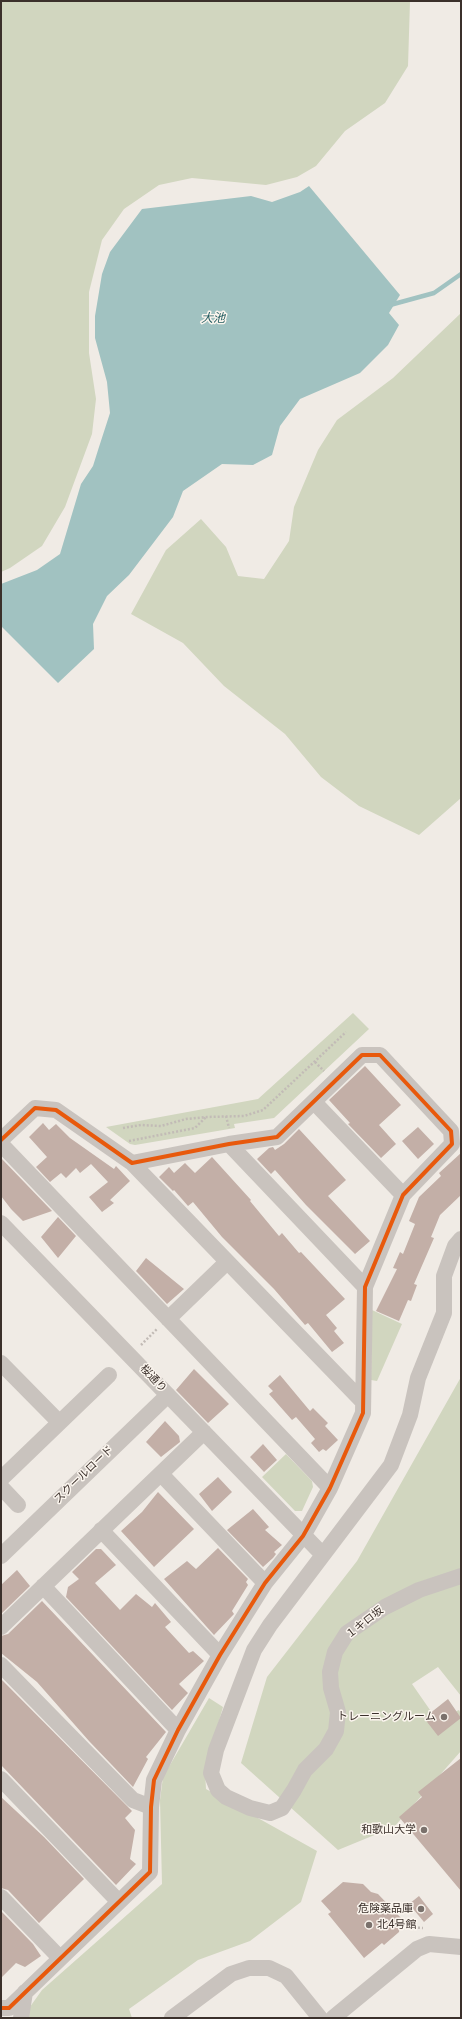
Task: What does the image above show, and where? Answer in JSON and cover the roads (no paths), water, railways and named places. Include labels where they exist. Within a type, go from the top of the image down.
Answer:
[{"type":"street","points":[[1,2008],[9,2008],[150,1872],[151,1808],[154,1780],[178,1730],[220,1655],[265,1583],[303,1536],[330,1488],[363,1413],[365,1287],[403,1195],[452,1144],[451,1131],[380,1055],[362,1055],[277,1137],[230,1138],[132,1163]]},
{"type":"street","points":[[314,1102],[403,1195]]},
{"type":"street","points":[[1,1140],[36,1108],[56,1110],[132,1163],[363,1402]]},
{"type":"street","points":[[230,1138],[365,1287]]},
{"type":"street","points":[[1,1144],[330,1488]]},
{"type":"street","name":"桜通り","points":[[1,1223],[323,1555]]},
{"type":"street","name":"１キロ坂","points":[[461,1239],[455,1246],[444,1276],[444,1313],[418,1378],[410,1415],[391,1465],[270,1625],[254,1650],[216,1750],[211,1773],[218,1790],[226,1797],[250,1808],[270,1812],[282,1808],[305,1770],[326,1749],[336,1731],[338,1712],[331,1688],[330,1672],[335,1652],[348,1633],[384,1607],[419,1590],[461,1576]]},
{"type":"street","points":[[168,1319],[227,1262]]},
{"type":"street","points":[[1,1363],[59,1422]]},
{"type":"street","points":[[1,1479],[109,1375]]},
{"type":"street","name":"スクールロード","points":[[1,1556],[168,1395]]},
{"type":"street","points":[[1,1628],[204,1432]]},
{"type":"street","points":[[161,1474],[265,1583]]},
{"type":"street","points":[[1,1487],[18,1505]]},
{"type":"street","points":[[101,1530],[220,1655]]},
{"type":"street","points":[[43,1586],[178,1730]]},
{"type":"street","points":[[1,1665],[133,1800],[151,1808]]},
{"type":"street","points":[[1,1779],[119,1902]]},
{"type":"street","points":[[1,1897],[60,1958]]},
{"type":"street","points":[[333,2018],[417,1949],[429,1944],[461,1947]]},
{"type":"street","points":[[172,2018],[232,1974],[249,1968],[269,1968],[286,1976],[320,2018]]},
{"type":"street","points":[[21,2018],[25,1992]]},
{"type":"water","name":"大池","points":[[309,186],[400,295],[389,313],[399,325],[388,345],[360,373],[300,399],[280,426],[272,455],[253,465],[222,464],[183,491],[173,517],[129,575],[107,596],[93,624],[94,649],[58,683],[1,626],[1,584],[37,570],[60,554],[81,484],[93,466],[110,413],[107,382],[95,338],[95,316],[102,274],[110,252],[142,209],[251,196],[272,202],[300,192]]},
{"type":"waterway","points":[[390,305],[434,293],[461,274]]},
{"type":"place","name":"トレーニングルーム","points":[[444,1717]]},
{"type":"place","name":"和歌山大学","points":[[424,1830]]},
{"type":"place","name":"危険薬品庫","points":[[421,1909]]},
{"type":"place","name":"北4号館","points":[[369,1925]]}]
